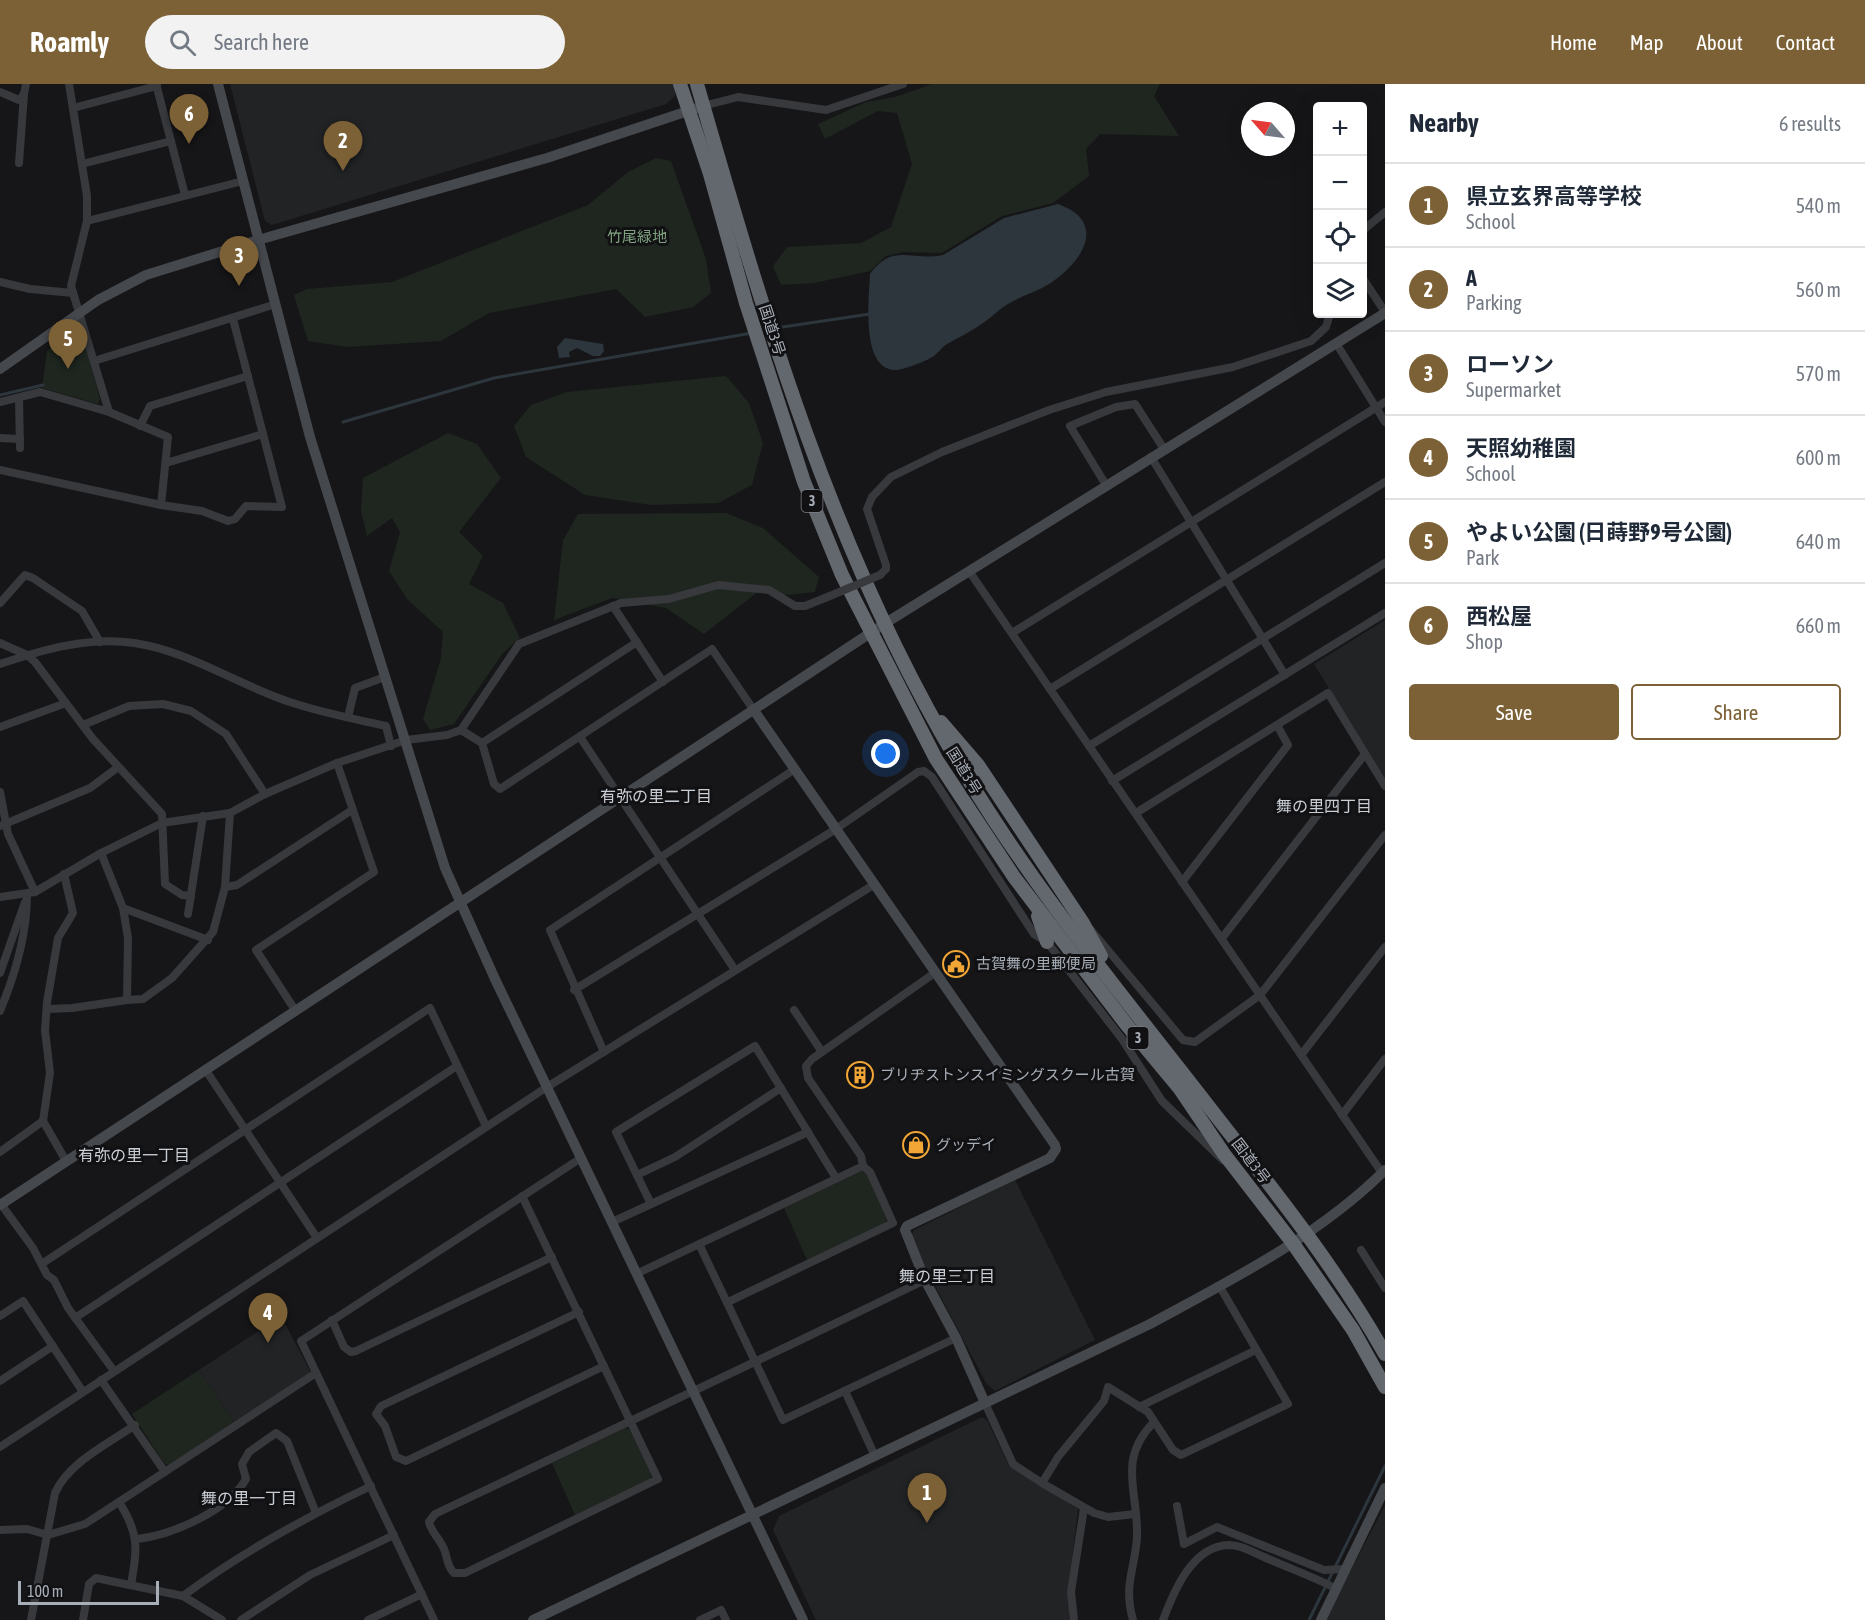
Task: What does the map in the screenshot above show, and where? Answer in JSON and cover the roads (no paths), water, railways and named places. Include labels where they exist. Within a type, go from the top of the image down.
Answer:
[{"type":"highway","name":"国道3号","points":[[680,84],[746,303],[884,624],[932,716],[964,772],[999,826],[1106,973],[1306,1232],[1385,1354]]},
{"type":"highway","name":"国道3号","points":[[697,84],[760,299],[772,362],[822,527],[936,759],[1034,903],[1180,1089],[1240,1174],[1293,1242],[1353,1330],[1385,1387]]},
{"type":"highway","points":[[932,716],[946,724],[978,765],[1083,923],[1100,952],[1106,973]]},
{"type":"highway","points":[[1034,903],[1047,942]]},
{"type":"street","points":[[19,163],[26,84]]},
{"type":"street","points":[[69,84],[87,196],[87,221],[73,276],[73,293],[109,412]]},
{"type":"street","points":[[218,84],[323,482],[445,868],[459,902],[636,1274],[803,1620]]},
{"type":"street","points":[[0,369],[120,286],[146,275],[258,240],[547,158],[688,109],[738,97],[826,110],[903,84]]},
{"type":"street","points":[[73,108],[156,85],[185,195]]},
{"type":"street","points":[[0,92],[19,100],[24,94]]},
{"type":"street","points":[[82,164],[171,141]]},
{"type":"street","points":[[87,221],[243,181]]},
{"type":"street","points":[[1367,227],[1385,212]]},
{"type":"street","points":[[0,282],[30,289],[73,293]]},
{"type":"street","points":[[114,1371],[75,1318],[54,1280],[47,1275],[43,1263],[0,1205],[884,624],[1385,312],[1367,285]]},
{"type":"street","points":[[94,361],[276,304]]},
{"type":"street","points":[[0,897],[31,893],[101,853],[162,823],[230,813],[265,794],[337,763],[406,740],[447,735],[461,730],[519,644],[621,603],[669,599],[718,585],[769,590],[795,606],[805,606],[880,575],[886,569],[886,565],[867,509],[872,497],[891,477],[942,452],[1049,410],[1106,392],[1233,366],[1311,341],[1326,327],[1329,318]]},
{"type":"street","points":[[0,470],[161,505],[202,511],[228,521],[235,519],[246,506],[282,507],[233,319]]},
{"type":"street","points":[[1336,343],[1381,404],[1385,422]]},
{"type":"street","points":[[140,426],[150,406],[248,376]]},
{"type":"street","points":[[0,402],[40,392],[109,412],[168,437],[161,505]]},
{"type":"street","points":[[19,398],[20,448]]},
{"type":"street","points":[[1106,485],[1070,426],[1116,407],[1135,404],[1164,449]]},
{"type":"street","points":[[1012,633],[1381,404]]},
{"type":"street","points":[[166,463],[263,434]]},
{"type":"street","points":[[0,438],[20,439]]},
{"type":"street","points":[[1151,457],[1285,675]]},
{"type":"street","points":[[1050,689],[1385,482]]},
{"type":"street","points":[[1089,746],[1385,563]]},
{"type":"street","points":[[533,1620],[1150,1324],[1220,1287],[1293,1242],[1384,1172],[1342,1115],[969,571]]},
{"type":"street","points":[[0,603],[25,575],[33,578],[82,611],[100,642]]},
{"type":"street","points":[[613,606],[663,682]]},
{"type":"street","points":[[1112,781],[1385,613]]},
{"type":"street","points":[[0,664],[53,647],[100,642],[134,643],[173,653],[293,703],[386,726],[391,746]]},
{"type":"street","points":[[482,743],[637,642]]},
{"type":"street","points":[[0,643],[27,655],[117,768],[162,814],[165,884],[182,895],[191,896]]},
{"type":"street","points":[[461,730],[482,743],[494,784],[500,789],[712,649],[1054,1141],[1056,1149],[1050,1158],[907,1226],[904,1234],[956,1338],[1013,1464],[1084,1508],[1108,1517],[1135,1514]]},
{"type":"street","points":[[348,717],[355,688],[385,676]]},
{"type":"street","points":[[1136,813],[1328,693],[1385,786]]},
{"type":"street","points":[[0,727],[66,703]]},
{"type":"street","points":[[83,725],[129,706],[163,704],[191,711],[226,734],[265,794]]},
{"type":"street","points":[[1182,882],[1288,745],[1277,725]]},
{"type":"street","points":[[580,737],[735,970]]},
{"type":"street","points":[[1222,938],[1365,754]]},
{"type":"street","points":[[295,1010],[256,950],[374,872],[337,763]]},
{"type":"street","points":[[2,826],[90,788],[117,768]]},
{"type":"street","points":[[604,1052],[574,990],[549,930],[795,769]]},
{"type":"street","points":[[574,990],[836,829],[918,772],[924,771],[932,777],[1034,934],[1047,942],[1122,1039],[1162,1101],[1240,1174]]},
{"type":"street","points":[[0,792],[2,826],[31,893],[11,985],[0,1011]]},
{"type":"street","points":[[225,887],[237,885],[352,810]]},
{"type":"street","points":[[48,1009],[143,999],[172,978],[208,940],[225,887],[230,813]]},
{"type":"street","points":[[188,914],[202,816]]},
{"type":"street","points":[[1083,923],[1101,939],[1182,1040],[1196,1042],[1260,995],[1385,834]]},
{"type":"street","points":[[101,853],[123,908],[128,938],[127,1000]]},
{"type":"street","points":[[64,874],[73,913],[58,938],[45,1030],[50,1073],[43,1120],[66,1161]]},
{"type":"street","points":[[0,1447],[486,1126],[875,884]]},
{"type":"street","points":[[0,973],[31,893]]},
{"type":"street","points":[[123,908],[208,940]]},
{"type":"street","points":[[1301,1055],[1385,947]]},
{"type":"street","points":[[728,1302],[893,1223],[870,1172],[863,1166],[861,1156],[808,1078],[806,1066],[822,1052],[936,972]]},
{"type":"street","points":[[43,1263],[430,1008],[486,1126]]},
{"type":"street","points":[[794,1010],[822,1052]]},
{"type":"street","points":[[651,1204],[616,1132],[755,1046],[836,1178]]},
{"type":"street","points":[[1342,1115],[1385,1059]]},
{"type":"street","points":[[75,1318],[457,1066]]},
{"type":"street","points":[[206,1069],[317,1238]]},
{"type":"street","points":[[637,1175],[675,1157],[781,1088]]},
{"type":"street","points":[[0,1152],[43,1120]]},
{"type":"street","points":[[612,1222],[808,1132]]},
{"type":"street","points":[[434,1620],[301,1341],[581,1158]]},
{"type":"street","points":[[636,1274],[863,1166]]},
{"type":"street","points":[[522,1196],[579,1312],[604,1366],[631,1421],[658,1479],[465,1573],[454,1573],[450,1569],[445,1551],[430,1527],[432,1517],[631,1421],[756,1362],[925,1280]]},
{"type":"street","points":[[699,1244],[783,1420],[956,1338]]},
{"type":"street","points":[[1361,1250],[1385,1288]]},
{"type":"street","points":[[332,1320],[344,1347],[351,1352],[356,1351],[552,1257]]},
{"type":"street","points":[[1042,1482],[1058,1457],[1104,1401],[1108,1387],[1148,1412],[1173,1450],[1181,1455],[1288,1404],[1220,1287]]},
{"type":"street","points":[[0,1316],[23,1301],[83,1392]]},
{"type":"street","points":[[579,1312],[381,1406],[376,1414],[385,1426],[396,1457],[406,1461],[604,1366]]},
{"type":"street","points":[[0,1381],[53,1346]]},
{"type":"street","points":[[1139,1407],[1256,1350]]},
{"type":"street","points":[[1,1527],[27,1529],[48,1535],[85,1524],[316,1373]]},
{"type":"street","points":[[101,1380],[135,1425],[165,1472]]},
{"type":"street","points":[[845,1391],[875,1456]]},
{"type":"street","points":[[1133,1620],[1127,1589],[1137,1536],[1130,1468],[1146,1430],[1154,1422]]},
{"type":"street","points":[[31,1620],[55,1493],[69,1471],[135,1425]]},
{"type":"street","points":[[137,1539],[160,1536],[183,1528],[234,1495],[246,1479],[242,1464],[249,1452],[276,1433],[287,1441],[316,1512]]},
{"type":"street","points":[[183,1596],[234,1559],[316,1512],[371,1486]]},
{"type":"street","points":[[1321,1620],[1385,1488]]},
{"type":"street","points":[[119,1502],[137,1539],[131,1585]]},
{"type":"street","points":[[1177,1506],[1184,1544],[1217,1527],[1324,1570],[1344,1569]]},
{"type":"street","points":[[1074,1620],[1071,1592],[1084,1508]]},
{"type":"street","points":[[241,1620],[310,1575],[394,1535]]},
{"type":"street","points":[[1163,1620],[1180,1579],[1203,1555],[1217,1547],[1231,1545],[1247,1549],[1308,1573],[1335,1588]]},
{"type":"street","points":[[83,1620],[89,1584],[96,1578],[183,1596],[222,1620]]},
{"type":"street","points":[[368,1620],[422,1594]]},
{"type":"street","points":[[700,1620],[721,1610],[726,1620]]},
{"type":"waterway","points":[[776,328],[870,314]]},
{"type":"waterway","points":[[343,422],[494,378],[752,333]]},
{"type":"waterway","points":[[0,395],[43,385]]},
{"type":"waterway","points":[[1309,1620],[1385,1466]]},
{"type":"place","name":"西松屋","points":[[189,144]]},
{"type":"place","name":"A","points":[[343,171]]},
{"type":"place","name":"ローソン","points":[[239,286]]},
{"type":"place","name":"やよい公園 (日蒔野9号公園)","points":[[68,369]]},
{"type":"place","name":"古賀舞の里郵便局","points":[[956,964]]},
{"type":"place","name":"ブリヂストンスイミングスクール古賀","points":[[860,1075]]},
{"type":"place","name":"グッデイ","points":[[916,1145]]},
{"type":"place","name":"天照幼稚園","points":[[268,1343]]},
{"type":"place","name":"県立玄界高等学校","points":[[927,1523]]},
{"type":"district","name":"有弥の里二丁目","points":[[656,796]]},
{"type":"district","name":"舞の里四丁目","points":[[1324,806]]},
{"type":"district","name":"有弥の里一丁目","points":[[134,1155]]},
{"type":"district","name":"舞の里三丁目","points":[[947,1276]]},
{"type":"district","name":"舞の里一丁目","points":[[249,1498]]},
{"type":"park label","name":"竹尾緑地","points":[[637,237]]}]
